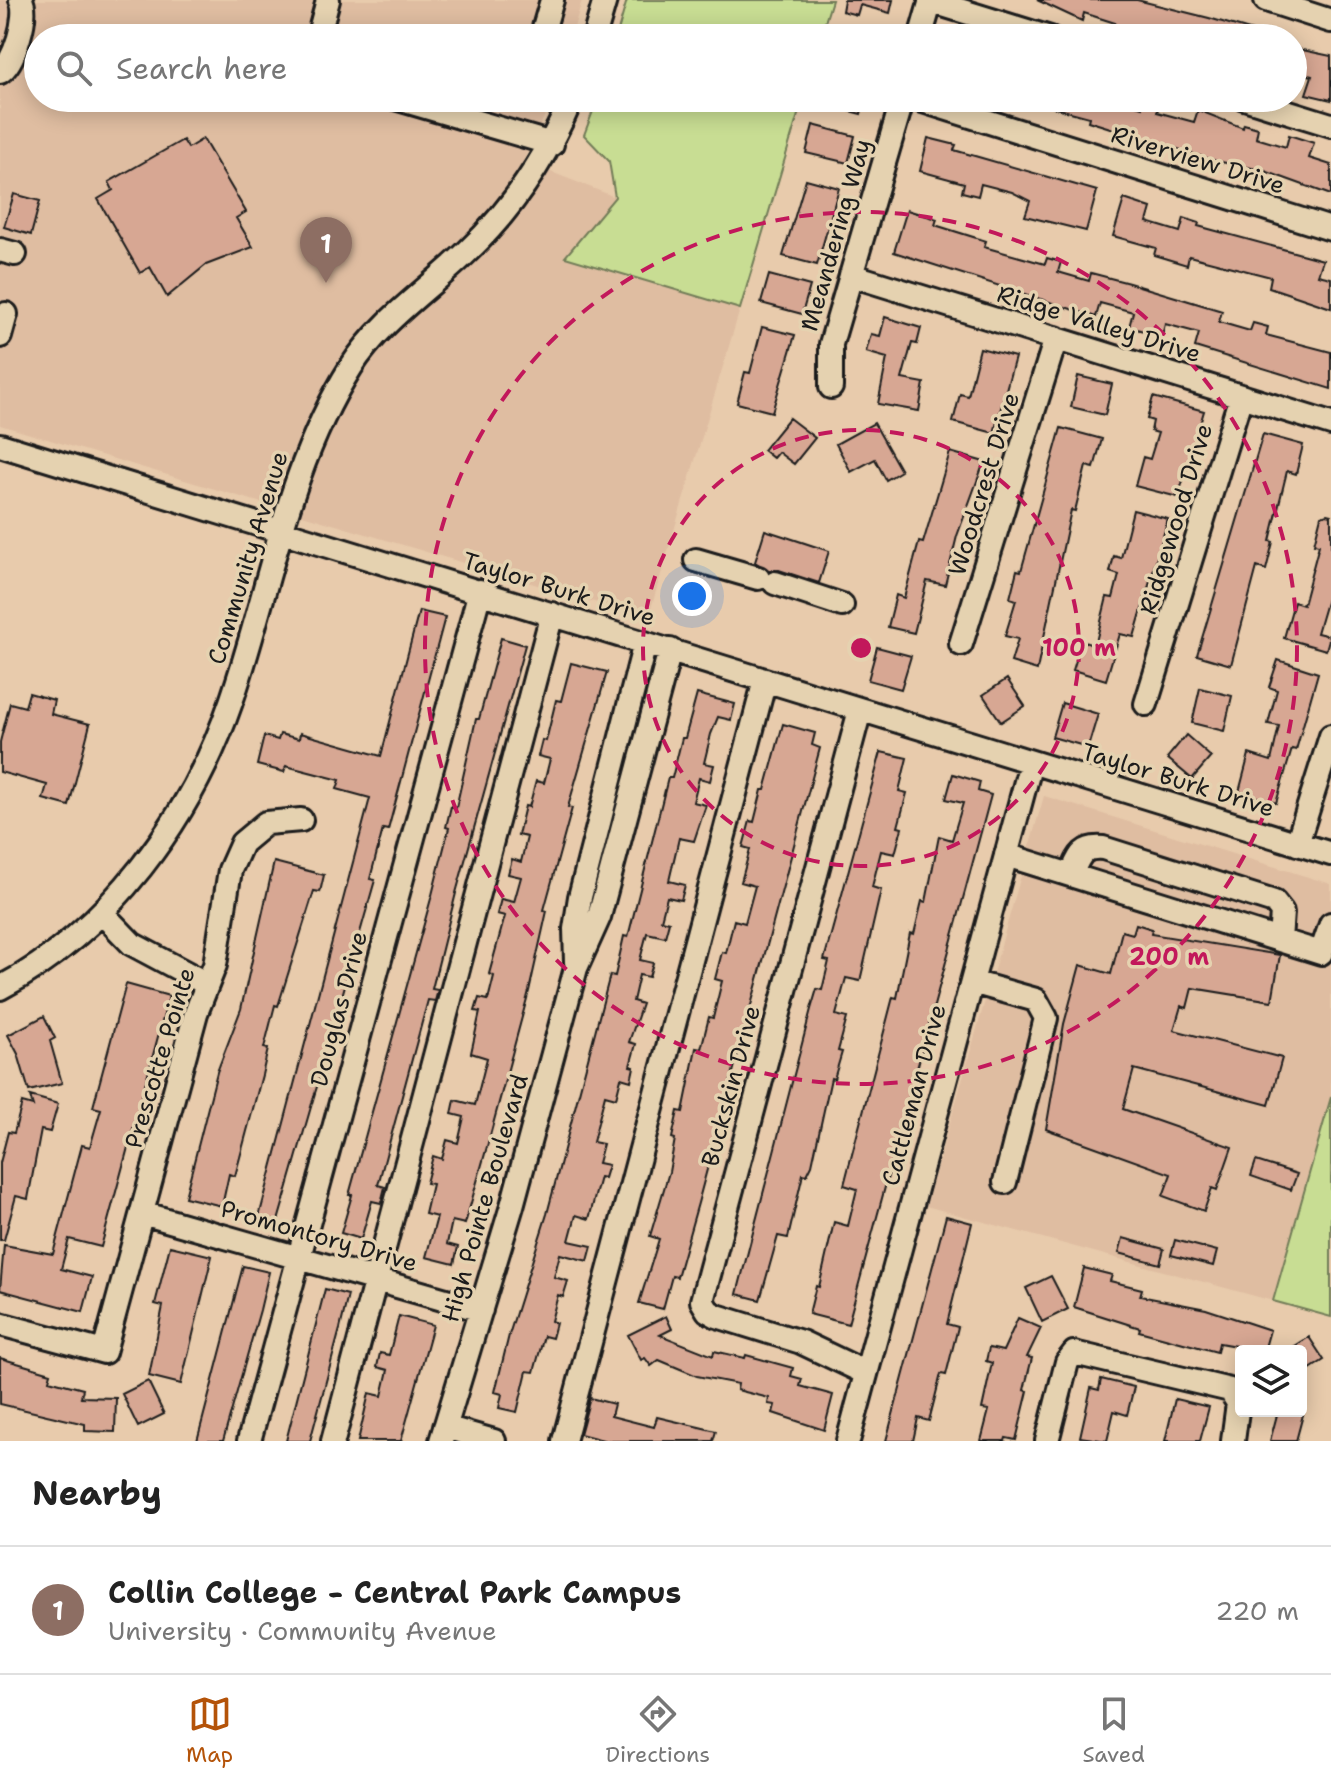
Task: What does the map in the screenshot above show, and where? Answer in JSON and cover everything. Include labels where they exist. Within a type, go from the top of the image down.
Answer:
[{"type":"street","points":[[0,72],[9,63],[25,11],[21,0]]},
{"type":"street","points":[[322,24],[328,0]]},
{"type":"street","points":[[545,24],[552,0]]},
{"type":"street","points":[[598,24],[605,0]]},
{"type":"street","points":[[924,24],[930,0],[1006,24]]},
{"type":"street","points":[[1266,0],[1331,21]]},
{"type":"street","points":[[465,112],[552,144]]},
{"type":"street","name":"Community Avenue","points":[[0,988],[21,977],[103,914],[160,841],[208,761],[231,702],[290,495],[319,422],[353,364],[400,311],[468,252],[511,205],[552,144],[566,112]]},
{"type":"street","name":"Meandering Way","points":[[831,387],[831,344],[899,112]]},
{"type":"street","name":"Riverview Drive","points":[[958,112],[1331,229]]},
{"type":"street","points":[[1289,112],[1331,125]]},
{"type":"street","name":"Ridge Valley Drive","points":[[851,275],[1331,424]]},
{"type":"street","name":"Woodcrest Drive","points":[[961,644],[1056,338]]},
{"type":"street","name":"Ridgewood Drive","points":[[1146,704],[1241,396]]},
{"type":"street","name":"Taylor Burk Drive","points":[[0,445],[1331,854]]},
{"type":"street","points":[[696,560],[842,605]]},
{"type":"street","name":"Douglas Drive","points":[[249,1441],[480,591]]},
{"type":"street","points":[[333,1441],[552,614]]},
{"type":"street","name":"High Pointe Boulevard","points":[[576,968],[575,929],[580,897],[645,643]]},
{"type":"street","name":"High Pointe Boulevard","points":[[443,1434],[481,1310],[576,968],[599,917],[670,650]]},
{"type":"street","points":[[564,1441],[765,680]]},
{"type":"street","name":"Buckskin Drive","points":[[860,710],[702,1301],[708,1311],[717,1316],[801,1342],[866,1373]]},
{"type":"street","points":[[1297,844],[1331,736]]},
{"type":"street","name":"Cattleman Drive","points":[[848,1441],[1031,763]]},
{"type":"street","name":"Prescotte Pointe","points":[[0,1324],[104,1352],[196,1013],[215,965],[230,870],[242,843],[266,823],[301,820]]},
{"type":"street","points":[[1071,875],[1081,852],[1090,847],[1103,848],[1274,902],[1282,912],[1280,940]]},
{"type":"street","points":[[1006,855],[1321,953],[1331,924]]},
{"type":"street","points":[[103,914],[132,944],[207,984]]},
{"type":"street","points":[[972,982],[1036,1000],[1046,1018],[1005,1182]]},
{"type":"street","name":"Promontory Drive","points":[[142,1213],[481,1310]]},
{"type":"street","points":[[1047,1441],[1067,1362],[1074,1353],[1230,1390],[1238,1403],[1233,1441]]},
{"type":"street","points":[[443,1434],[494,1441]]},
{"type":"shaded area","points":[[0,0],[582,0],[575,24],[24,24],[24,112],[546,112],[523,161],[615,197],[566,258],[740,309],[648,618],[0,425]]},
{"type":"shaded area","points":[[1044,796],[1331,884],[1331,1097],[1273,1301],[926,1206]]},
{"type":"green space","points":[[627,0],[832,0],[824,24],[620,24]]},
{"type":"green space","points":[[593,112],[799,112],[740,309],[565,257],[615,197],[609,161],[584,135]]},
{"type":"green space","points":[[1331,1097],[1331,1317],[1273,1301]]},
{"type":"building","points":[[844,0],[893,0],[890,13],[860,5],[857,15],[842,11]]},
{"type":"building","points":[[1037,0],[1137,0],[1229,24],[1115,24],[1084,13],[1082,21]]},
{"type":"building","points":[[1307,51],[1331,56],[1331,100],[1307,94],[1312,76],[1307,75]]},
{"type":"building","points":[[1070,112],[1157,112],[1194,122],[1197,112],[1203,112],[1243,128],[1244,124],[1258,128],[1256,138],[1286,147],[1289,135],[1314,143],[1309,158],[1331,165],[1331,195],[1262,170],[1216,161],[1088,121],[1089,117]]},
{"type":"building","points":[[813,125],[855,136],[848,163],[806,153]]},
{"type":"building","points":[[928,138],[956,145],[954,150],[1097,191],[1086,231],[1025,216],[1030,201],[1012,192],[981,184],[978,196],[962,192],[964,183],[920,171]]},
{"type":"building","points":[[203,139],[246,212],[236,218],[253,247],[206,265],[167,297],[150,267],[140,273],[98,199],[113,190],[109,182],[183,140],[188,148]]},
{"type":"building","points":[[806,179],[839,188],[817,265],[783,256]]},
{"type":"building","points":[[14,194],[40,201],[31,235],[4,227]]},
{"type":"building","points":[[1124,199],[1151,208],[1147,222],[1180,232],[1184,218],[1199,223],[1198,226],[1323,260],[1318,275],[1331,278],[1331,308],[1269,287],[1271,277],[1189,256],[1187,265],[1154,255],[1156,248],[1113,236]]},
{"type":"building","points":[[907,210],[937,219],[935,225],[986,241],[984,247],[1045,264],[1047,258],[1061,262],[1058,272],[1089,281],[1091,273],[1129,283],[1222,311],[1219,322],[1250,331],[1253,323],[1268,327],[1266,335],[1331,352],[1331,389],[1195,347],[1199,333],[1165,324],[1162,336],[1129,327],[1133,312],[1100,303],[1096,317],[894,252]]},
{"type":"building","points":[[769,275],[810,286],[802,314],[761,303]]},
{"type":"building","points":[[885,317],[921,328],[917,344],[912,343],[902,379],[924,383],[919,411],[878,404],[887,358],[866,352],[871,334],[880,336]]},
{"type":"building","points":[[762,327],[795,335],[772,412],[737,403],[745,372],[750,373]]},
{"type":"building","points":[[980,348],[1015,357],[994,433],[953,422],[960,394],[968,396]]},
{"type":"building","points":[[1078,376],[1112,384],[1105,415],[1071,407]]},
{"type":"building","points":[[1153,397],[1204,411],[1178,497],[1135,486],[1143,457],[1150,459],[1158,433],[1151,431],[1153,421],[1147,419]]},
{"type":"building","points":[[789,418],[815,438],[794,464],[778,452],[773,458],[763,450]]},
{"type":"building","points":[[874,423],[901,471],[886,480],[875,459],[851,472],[836,444]]},
{"type":"building","points":[[1061,428],[1102,439],[1094,468],[1086,466],[1075,511],[1071,510],[1037,670],[1011,662],[1018,639],[1005,636],[1016,600],[1010,598],[1017,570],[1021,571]]},
{"type":"building","points":[[1263,434],[1303,445],[1296,474],[1287,471],[1266,570],[1257,567],[1231,665],[1197,655]]},
{"type":"building","points":[[950,452],[984,462],[957,536],[945,585],[927,581],[914,633],[888,627],[896,595],[904,598],[919,542],[923,543]]},
{"type":"building","points":[[1133,510],[1168,519],[1134,637],[1120,634],[1106,680],[1073,670],[1082,641],[1095,646],[1107,597],[1113,598],[1119,575],[1110,572],[1114,556],[1121,558]]},
{"type":"building","points":[[1331,515],[1331,600],[1327,599],[1317,633],[1330,636],[1326,650],[1284,638],[1294,602],[1303,605],[1319,545],[1314,544],[1321,516]]},
{"type":"building","points":[[765,530],[829,551],[819,583],[779,570],[769,571],[755,562]]},
{"type":"building","points":[[419,611],[445,617],[388,830],[383,829],[370,879],[375,880],[340,1003],[324,1075],[321,1074],[315,1093],[278,1221],[259,1217],[370,798],[337,789],[340,780],[286,766],[284,772],[257,765],[264,736],[278,740],[280,734],[299,739],[300,733],[381,756]]},
{"type":"building","points":[[501,638],[525,645],[456,893],[432,989],[438,990],[435,1001],[428,1000],[378,1185],[385,1187],[381,1203],[372,1201],[361,1239],[341,1233],[352,1195],[349,1195],[432,895],[449,828],[446,827],[451,806],[456,808],[476,719],[479,719]]},
{"type":"building","points":[[877,647],[911,656],[901,689],[868,680]]},
{"type":"building","points":[[1278,660],[1318,673],[1296,750],[1292,749],[1276,803],[1239,792],[1249,754],[1271,761],[1279,726],[1268,724],[1277,690],[1269,687]]},
{"type":"building","points":[[571,663],[607,672],[568,807],[572,808],[544,910],[547,911],[529,991],[488,1143],[465,1224],[452,1221],[447,1244],[458,1247],[454,1264],[426,1257],[437,1217],[425,1214],[432,1184],[426,1183],[433,1156],[442,1159],[447,1140],[458,1143],[464,1117],[452,1114],[455,1100],[475,1105],[487,1058],[471,1053],[480,1012],[475,1011],[479,998],[488,1000],[494,976],[489,974],[505,916],[497,914],[501,899],[514,902],[521,877],[508,874],[512,859],[521,862],[527,837],[518,835],[525,806],[529,807],[536,781],[544,783],[550,759],[538,756],[542,740],[546,741],[556,700],[561,701]]},
{"type":"building","points":[[1007,679],[1025,706],[1001,722],[983,695]]},
{"type":"building","points":[[1200,688],[1232,696],[1224,731],[1192,723]]},
{"type":"building","points":[[29,693],[54,700],[51,714],[90,724],[69,806],[43,799],[47,785],[0,772],[0,742],[10,703],[25,707]]},
{"type":"building","points":[[697,694],[735,704],[731,720],[718,717],[711,734],[704,763],[714,765],[710,781],[699,778],[693,802],[706,805],[694,841],[679,838],[669,881],[685,885],[681,900],[667,897],[661,920],[669,922],[665,937],[647,933],[640,960],[653,963],[649,977],[639,975],[633,1001],[642,1004],[629,1042],[636,1044],[630,1066],[634,1067],[631,1081],[621,1078],[616,1098],[605,1095],[593,1142],[603,1144],[598,1163],[608,1165],[604,1178],[600,1177],[589,1219],[576,1215],[569,1241],[592,1246],[588,1261],[560,1254],[554,1277],[568,1281],[563,1297],[558,1295],[551,1321],[556,1323],[552,1338],[544,1336],[534,1372],[527,1371],[517,1412],[499,1408],[502,1394],[495,1392],[509,1335],[547,1214],[610,975],[615,976],[624,936],[628,937],[668,778],[672,778]]},
{"type":"building","points":[[1062,703],[1098,714],[1088,747],[1052,737]]},
{"type":"building","points":[[783,724],[815,733],[812,745],[820,748],[698,1203],[677,1277],[672,1276],[663,1309],[639,1303],[659,1239],[650,1236],[669,1172],[675,1139],[672,1138],[678,1111],[683,1112],[696,1048],[701,1049],[709,1017],[713,1018],[722,981],[715,979],[722,952],[726,953],[734,920],[745,923],[755,886],[741,882],[750,849],[743,847],[750,821],[754,822],[762,790],[765,790]]},
{"type":"building","points":[[1186,735],[1211,757],[1192,779],[1167,758]]},
{"type":"building","points":[[881,752],[907,758],[899,791],[907,793],[898,827],[902,828],[895,854],[881,851],[872,887],[881,890],[860,981],[846,978],[836,1015],[847,1018],[838,1051],[842,1052],[834,1079],[831,1078],[812,1165],[807,1175],[803,1174],[788,1238],[778,1236],[760,1300],[737,1294],[811,1009],[817,989],[822,990],[829,961],[824,960]]},
{"type":"building","points":[[953,774],[980,782],[978,791],[991,795],[848,1324],[809,1314],[816,1286],[819,1287],[834,1222],[848,1226],[857,1189],[844,1185],[893,997],[897,998],[910,933],[914,934],[922,901],[926,902],[939,836],[952,840],[963,803],[946,799]]},
{"type":"building","points":[[274,862],[324,875],[320,892],[314,891],[278,1006],[275,1005],[264,1048],[268,1049],[262,1075],[235,1176],[229,1174],[222,1206],[185,1197],[217,1072],[241,1009]]},
{"type":"building","points":[[1136,924],[1152,929],[1151,934],[1280,955],[1272,1001],[1192,988],[1187,1008],[1181,1006],[1174,1030],[1282,1058],[1269,1105],[1134,1069],[1123,1109],[1232,1147],[1217,1190],[1212,1188],[1204,1211],[1163,1196],[1171,1174],[1046,1129],[1064,1024],[1080,965],[1111,974],[1122,931],[1133,934]]},
{"type":"building","points":[[126,984],[169,996],[101,1247],[69,1239],[61,1269],[92,1277],[83,1312],[0,1290],[4,1245],[53,1254],[82,1145],[90,1147],[101,1109],[93,1107]]},
{"type":"building","points":[[44,1016],[55,1038],[50,1041],[62,1083],[29,1091],[18,1054],[8,1035]]},
{"type":"building","points":[[30,1096],[58,1104],[50,1132],[41,1130],[28,1199],[16,1196],[4,1240],[0,1240],[0,1163],[8,1132],[14,1133],[22,1103],[33,1106]]},
{"type":"building","points":[[1256,1161],[1297,1174],[1291,1190],[1251,1176]]},
{"type":"building","points":[[946,1216],[972,1223],[947,1324],[958,1327],[946,1375],[941,1374],[929,1421],[918,1418],[913,1441],[886,1441]]},
{"type":"building","points":[[1123,1238],[1164,1249],[1160,1264],[1119,1253]]},
{"type":"building","points":[[1175,1240],[1217,1251],[1213,1266],[1171,1255]]},
{"type":"building","points":[[170,1246],[212,1256],[181,1384],[149,1376],[163,1306],[155,1304]]},
{"type":"building","points":[[243,1266],[269,1272],[260,1310],[223,1441],[197,1441]]},
{"type":"building","points":[[1084,1268],[1112,1275],[1110,1281],[1142,1289],[1140,1296],[1206,1309],[1270,1330],[1266,1345],[1219,1343],[1217,1352],[1139,1331],[1140,1328],[1074,1307]]},
{"type":"building","points":[[1051,1276],[1068,1309],[1042,1322],[1026,1288]]},
{"type":"building","points":[[325,1289],[348,1295],[340,1329],[310,1441],[286,1441]]},
{"type":"building","points":[[399,1316],[433,1325],[401,1441],[358,1441],[369,1393],[382,1396],[388,1370],[377,1367],[380,1353],[389,1355]]},
{"type":"building","points":[[666,1316],[672,1329],[660,1335],[713,1356],[714,1351],[745,1358],[746,1355],[793,1368],[791,1376],[802,1379],[800,1386],[833,1395],[824,1430],[773,1413],[775,1405],[768,1404],[769,1398],[737,1390],[738,1384],[697,1376],[659,1360],[651,1366],[645,1358],[641,1360],[628,1335]]},
{"type":"building","points":[[1018,1318],[1041,1328],[1027,1357],[1032,1358],[1024,1390],[1028,1391],[1016,1440],[981,1441],[989,1410],[982,1409],[992,1363],[986,1361],[989,1348],[1003,1351]]},
{"type":"building","points":[[1309,1337],[1324,1360],[1307,1371],[1307,1345],[1296,1345]]},
{"type":"building","points":[[0,1358],[51,1373],[49,1380],[83,1389],[81,1397],[116,1398],[115,1432],[85,1431],[85,1424],[0,1404]]},
{"type":"building","points":[[1101,1379],[1134,1387],[1127,1415],[1114,1411],[1107,1441],[1080,1437],[1091,1388],[1099,1390]]},
{"type":"building","points":[[148,1381],[164,1414],[138,1427],[122,1394]]},
{"type":"building","points":[[590,1398],[614,1404],[611,1416],[654,1427],[657,1417],[716,1431],[713,1441],[607,1441],[580,1434]]},
{"type":"building","points":[[1175,1399],[1209,1407],[1200,1441],[1165,1441]]},
{"type":"building","points":[[1276,1417],[1302,1417],[1296,1441],[1270,1441]]},
{"type":"place","name":"Collin College - Central Park Campus","points":[[326,283]]}]
